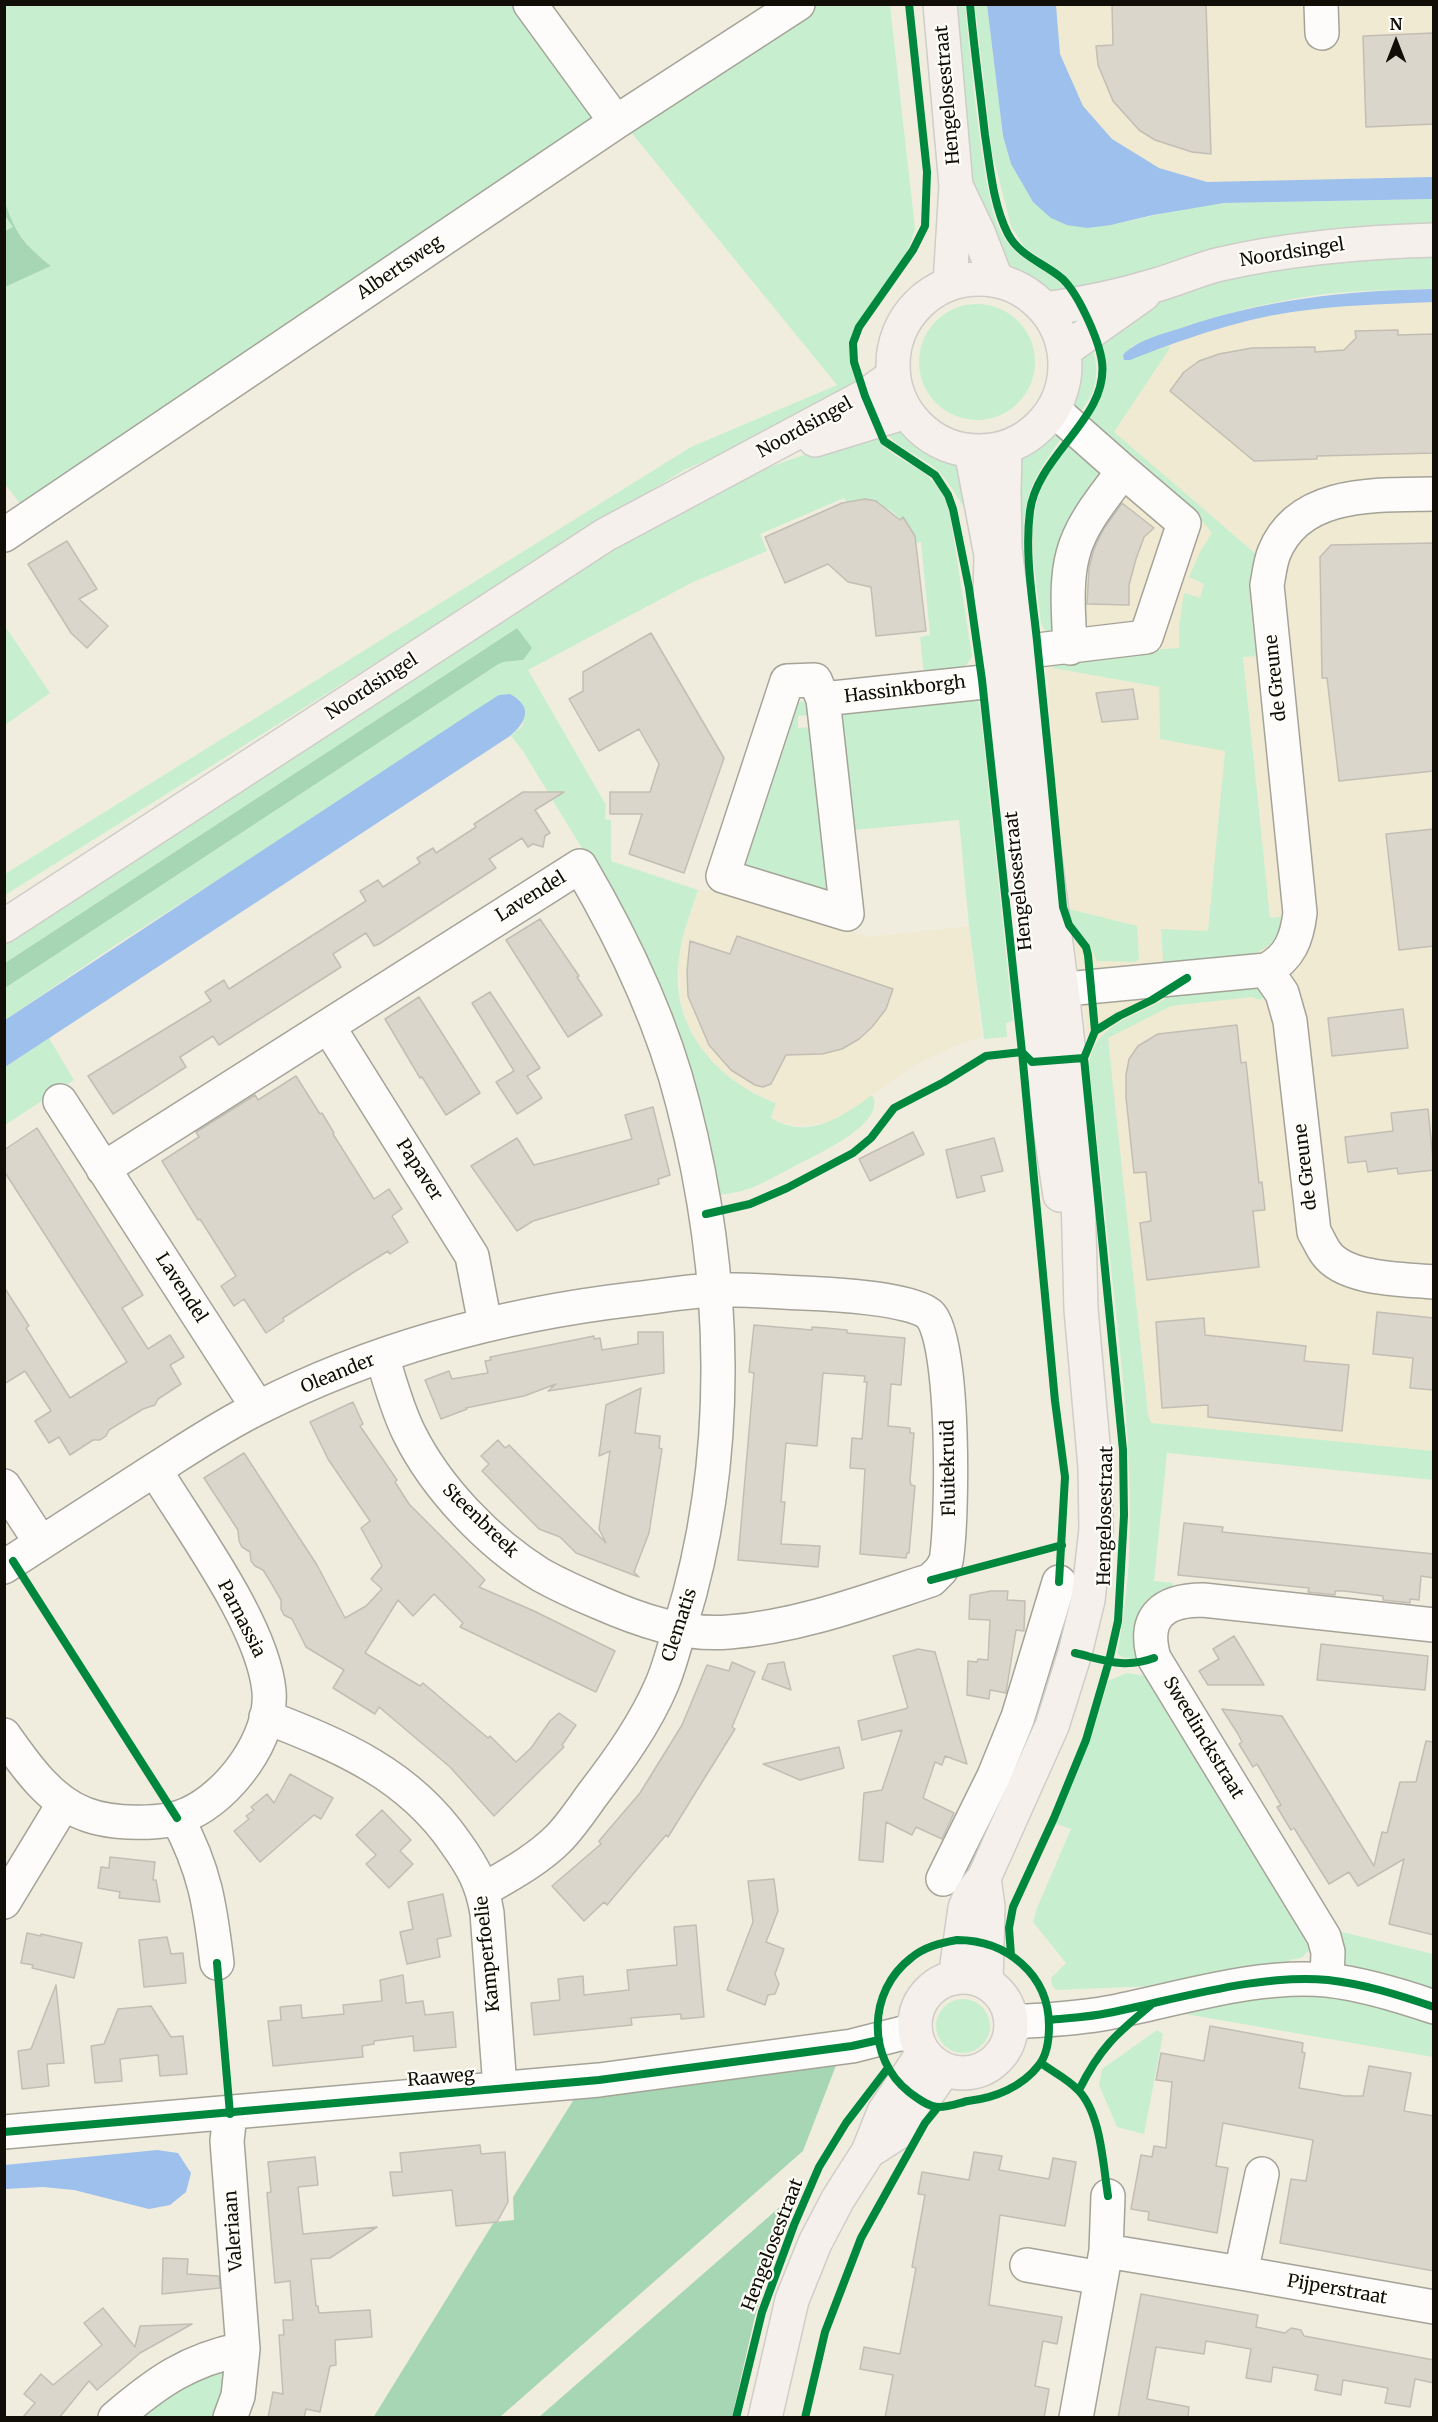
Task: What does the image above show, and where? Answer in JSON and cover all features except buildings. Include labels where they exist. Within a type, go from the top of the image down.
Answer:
[{"type":"main road","name":"Hengelosestraat","points":[[940,4],[956,186],[950,284]]},
{"type":"main road","name":"Hengelosestraat","points":[[956,186],[978,232],[997,281]]},
{"type":"main road","name":"Noordsingel","points":[[1045,309],[1080,304],[1155,286],[1219,265],[1294,249],[1381,241],[1434,240]]},
{"type":"main road","points":[[969,279],[997,281],[1025,291],[1045,309],[1057,327],[1065,350],[1065,378],[1054,410],[1033,433],[1005,448],[988,451],[971,451],[948,446],[929,436],[906,412],[899,398],[893,376],[894,347],[906,320],[926,297],[950,284],[969,279]]},
{"type":"main road","name":"Noordsingel","points":[[1065,350],[1155,286]]},
{"type":"main road","name":"Noordsingel","points":[[4,926],[605,535],[865,396],[893,376]]},
{"type":"main road","name":"Noordsingel","points":[[747,460],[906,412]]},
{"type":"main road","name":"Hengelosestraat","points":[[1005,448],[1005,549],[1009,666],[1030,993],[1061,1202],[1081,1309]]},
{"type":"main road","name":"Hengelosestraat","points":[[955,1978],[965,1908],[971,1894],[984,1878],[1052,1726],[1075,1653],[1088,1600],[1096,1529],[1095,1467],[1081,1309],[1076,1118],[1062,990],[1009,666],[990,600],[991,555],[971,451]]},
{"type":"main road","points":[[984,1878],[988,1907],[986,1983]]},
{"type":"main road","points":[[955,1978],[971,1978],[986,1983],[1004,1999],[1011,2022],[1006,2048],[987,2067],[970,2073],[927,2051],[918,2007],[927,1993],[939,1983],[955,1978]]},
{"type":"main road","name":"Hengelosestraat","points":[[765,2418],[792,2300],[807,2262],[837,2199],[868,2152],[902,2130],[927,2051]]},
{"type":"street","points":[[530,4],[616,122]]},
{"type":"street","name":"Albertsweg","points":[[4,535],[616,122],[798,4]]},
{"type":"street","points":[[1054,410],[1123,471],[1087,520],[1073,555],[1069,594],[1070,648]]},
{"type":"street","name":"Hassinkborgh","points":[[823,699],[1009,666],[1070,648],[1146,637],[1184,523],[1123,471]]},
{"type":"street","name":"de Greune","points":[[1434,494],[1368,496],[1334,502],[1309,513],[1285,532],[1273,554],[1267,585],[1300,913],[1297,937],[1279,964],[1266,970],[1282,993],[1290,1021],[1314,1232],[1327,1254],[1342,1266],[1364,1275],[1434,1282]]},
{"type":"street","points":[[788,681],[815,681],[823,699],[847,914],[723,876],[788,681]]},
{"type":"street","name":"Lavendel","points":[[103,1169],[580,866],[600,900],[636,972],[672,1066],[694,1150],[707,1222],[713,1290]]},
{"type":"street","points":[[1030,993],[1266,970]]},
{"type":"street","name":"Papaver","points":[[328,1026],[472,1256],[485,1324]]},
{"type":"street","name":"Lavendel","points":[[60,1101],[258,1408]]},
{"type":"street","name":"Oleander","points":[[4,1567],[155,1470],[258,1408],[382,1356],[485,1324],[592,1304],[713,1290]]},
{"type":"street","name":"Clematis","points":[[483,1890],[521,1867],[558,1839],[616,1764],[662,1683],[696,1575],[705,1532],[717,1433],[718,1335],[713,1290]]},
{"type":"street","name":"Fluitekruid","points":[[679,1629],[727,1633],[760,1629],[885,1595],[931,1580],[941,1570],[948,1548],[951,1496],[948,1403],[942,1347],[934,1318],[924,1309],[909,1304],[831,1294],[713,1290]]},
{"type":"street","name":"Steenbreek","points":[[382,1356],[409,1433],[426,1463],[447,1491],[508,1552],[540,1574],[618,1611],[648,1622],[679,1629]]},
{"type":"street","name":"Parnassia","points":[[4,1735],[37,1778],[64,1803],[85,1814],[109,1819],[161,1822],[187,1815],[211,1800],[236,1775],[256,1748],[266,1717],[269,1693],[264,1664],[231,1594],[155,1470]]},
{"type":"street","points":[[4,1486],[41,1543]]},
{"type":"street","points":[[943,1879],[994,1776],[1018,1717],[1038,1644],[1059,1582]]},
{"type":"street","name":"Sweelinckstraat","points":[[1327,1980],[1328,1952],[1324,1937],[1154,1658],[1149,1642],[1151,1630],[1157,1616],[1166,1607],[1183,1600],[1203,1600],[1434,1625]]},
{"type":"street","points":[[1038,1644],[1075,1653]]},
{"type":"street","name":"Kamperfoelie","points":[[266,1717],[332,1743],[377,1767],[412,1792],[446,1828],[468,1860],[483,1890],[501,2088]]},
{"type":"street","points":[[4,1902],[64,1803]]},
{"type":"street","points":[[177,1818],[199,1863],[209,1899],[217,1963]]},
{"type":"street","points":[[964,1837],[969,1858],[984,1878]]},
{"type":"street","points":[[1011,2022],[1104,2014],[1197,1993],[1277,1980],[1327,1980],[1392,1993],[1434,2007]]},
{"type":"street","name":"Raaweg","points":[[4,2132],[599,2080],[840,2048],[927,2051]]},
{"type":"street","name":"Valeriaan","points":[[230,2114],[227,2141],[243,2349],[238,2396],[231,2418]]},
{"type":"street","points":[[1241,2273],[1262,2174]]},
{"type":"street","points":[[1076,2418],[1103,2265],[1108,2196]]},
{"type":"street","name":"Pijperstraat","points":[[1027,2265],[1103,2265],[1241,2273],[1434,2307]]},
{"type":"street","points":[[115,2418],[181,2369],[213,2355],[243,2349]]},
{"type":"shaded area","points":[[1031,5],[1433,5],[1433,188],[1078,194]]},
{"type":"shaded area","points":[[1433,293],[1433,1461],[1141,1430],[1057,809],[1042,600],[1137,351],[1226,319]]},
{"type":"shaded area","points":[[711,883],[868,937],[969,926],[982,1037],[957,1045],[915,1065],[843,1116],[832,1121],[806,1126],[792,1125],[771,1118],[776,1103],[741,1087],[712,1062],[698,1044],[681,1004],[678,959],[683,937],[698,890],[708,892]]},
{"type":"green space","points":[[5,5],[520,5],[592,103],[591,125],[24,509],[5,484],[5,287],[51,266],[33,251],[13,228],[5,231],[4,216],[12,225],[4,202]]},
{"type":"green space","points":[[814,5],[890,5],[915,229],[897,270],[868,311],[859,334],[855,371],[860,394],[684,470],[5,895],[5,874],[691,447],[837,385],[630,131]]},
{"type":"green space","points":[[957,5],[965,5],[982,157],[998,225],[1012,248],[1053,277],[1067,291],[1044,295],[1010,274],[1003,268],[984,233],[973,194],[967,153],[957,60]]},
{"type":"green space","points":[[975,5],[987,5],[1003,136],[1011,164],[1033,202],[1111,225],[1178,210],[1224,203],[1433,199],[1433,227],[1316,231],[1277,237],[1079,294],[1063,273],[1024,247],[1011,226],[992,152]]},
{"type":"green space","points":[[5,202],[22,238],[51,266],[5,287],[5,231],[13,227],[5,216]]},
{"type":"green space","points":[[1433,255],[1433,289],[1342,292],[1288,300],[1207,319],[1130,347],[1150,352],[1169,346],[1170,348],[1114,432],[1257,555],[1250,599],[1256,656],[1243,657],[1270,918],[1288,916],[1281,930],[1269,945],[1258,952],[1250,955],[1167,964],[1163,960],[1161,929],[1208,931],[1225,751],[1160,739],[1159,687],[1053,668],[1053,657],[1179,648],[1179,627],[1184,593],[1200,598],[1204,584],[1189,577],[1201,550],[1212,533],[1203,522],[1087,420],[1099,400],[1105,380],[1105,360],[1099,338],[1136,314],[1178,294],[1274,266]]},
{"type":"green space","points":[[977,304],[999,308],[1018,321],[1031,340],[1035,362],[1031,384],[1018,403],[999,416],[977,420],[955,416],[936,403],[923,384],[919,362],[923,340],[936,321],[955,308]]},
{"type":"green space","points":[[1091,344],[1096,362],[1096,380],[1091,396],[1080,412],[1073,399],[1071,374],[1073,367]]},
{"type":"green space","points":[[884,428],[904,429],[952,461],[963,477],[969,515],[939,472],[895,442]]},
{"type":"green space","points":[[875,431],[889,451],[932,480],[942,493],[949,508],[972,656],[964,666],[952,671],[924,675],[920,637],[930,635],[921,542],[911,544],[901,521],[889,510],[872,505],[848,505],[844,498],[760,534],[767,551],[691,583],[528,670],[606,805],[605,819],[611,820],[611,861],[698,890],[682,940],[678,982],[681,1006],[689,1027],[701,1047],[716,1065],[734,1080],[776,1103],[771,1118],[785,1124],[799,1127],[825,1123],[849,1111],[872,1095],[874,1106],[869,1117],[846,1138],[751,1188],[720,1195],[718,1187],[712,1187],[589,860],[523,751],[511,736],[523,725],[524,710],[522,703],[510,694],[117,944],[5,1020],[5,988],[497,665],[503,662],[523,660],[517,628],[5,963],[5,938],[581,561],[742,478]]},
{"type":"green space","points":[[1050,432],[1064,434],[1043,466],[1031,490],[1025,518],[1024,556],[1017,557],[1016,455],[1032,439]]},
{"type":"green space","points":[[1072,442],[1103,468],[1054,633],[1047,633],[1041,624],[1034,556],[1036,505],[1047,477]]},
{"type":"green space","points":[[5,626],[50,693],[4,725]]},
{"type":"green space","points":[[517,628],[532,648],[523,660],[503,662],[497,665],[5,988],[5,963]]},
{"type":"green space","points":[[977,698],[980,707],[1013,1021],[1006,1023],[1007,1037],[984,1039],[969,926],[959,820],[855,830],[856,847],[849,842],[838,708]]},
{"type":"green space","points":[[804,701],[808,703],[814,715],[798,716],[798,728],[816,727],[833,893],[740,867],[792,704]]},
{"type":"green space","points":[[1069,909],[1137,926],[1139,958],[1136,962],[1097,961],[1088,942],[1073,923]]},
{"type":"green space","points":[[1215,983],[1218,992],[1228,991],[1227,983],[1256,987],[1266,996],[1259,1000],[1252,997],[1171,1006],[1108,1038],[1148,1414],[1151,1423],[1433,1451],[1433,1480],[1167,1453],[1154,1581],[1173,1583],[1173,1586],[1161,1590],[1147,1603],[1141,1621],[1139,1654],[1137,1658],[1124,1658],[1117,1654],[1128,1570],[1130,1484],[1128,1441],[1089,1065],[1097,1042],[1112,1027],[1176,992]]},
{"type":"green space","points":[[49,1038],[74,1080],[5,1125],[5,1067]]},
{"type":"green space","points":[[1127,1673],[1146,1676],[1314,1946],[1301,1958],[1290,1960],[1290,1965],[1182,1985],[1056,1990],[1052,1986],[1051,1978],[1066,1963],[1033,1922],[1071,1829],[1056,1824],[1090,1737],[1108,1681]]},
{"type":"green space","points":[[1342,1932],[1433,1954],[1433,1989],[1346,1965]]},
{"type":"green space","points":[[1267,1991],[1345,1996],[1433,2022],[1433,2057],[1185,2014],[1183,2010]]},
{"type":"green space","points":[[958,1999],[968,1999],[978,2003],[986,2011],[990,2026],[986,2041],[978,2049],[968,2053],[958,2053],[948,2049],[940,2041],[936,2031],[936,2021],[940,2011],[948,2003]]},
{"type":"green space","points":[[1157,2030],[1163,2034],[1144,2134],[1117,2127],[1099,2085],[1102,2069]]},
{"type":"green space","points":[[840,2055],[803,2151],[500,2417],[373,2418],[494,2222],[514,2220],[513,2197],[576,2096]]},
{"type":"green space","points":[[789,2199],[755,2316],[732,2417],[539,2417]]},
{"type":"green space","points":[[219,2367],[228,2376],[217,2417],[131,2418]]},
{"type":"water","points":[[987,5],[1056,5],[1060,54],[1083,106],[1112,139],[1159,168],[1207,182],[1433,177],[1433,199],[1224,203],[1111,225],[1087,228],[1067,225],[1051,218],[1033,202],[1011,164],[1003,136]]},
{"type":"water","points":[[1433,289],[1433,302],[1345,306],[1271,316],[1210,332],[1130,360],[1124,360],[1123,355],[1135,345],[1150,338],[1244,310],[1306,298]]},
{"type":"water","points":[[510,694],[522,704],[525,714],[524,720],[510,736],[5,1067],[5,1020],[474,711],[499,695]]},
{"type":"water","points":[[157,2150],[178,2153],[191,2173],[186,2192],[170,2205],[149,2209],[74,2190],[43,2187],[5,2189],[5,2165]]},
{"type":"cycle path","points":[[909,4],[927,172],[925,226],[913,250],[859,327],[853,343],[854,362],[884,441],[935,475],[948,495],[969,588],[982,680],[1022,1052],[1055,1401],[1065,1477],[1059,1582]]},
{"type":"cycle path","points":[[970,4],[985,135],[995,198],[1003,223],[1018,247],[1059,276],[1073,292],[1092,329],[1102,362],[1101,382],[1095,401],[1045,472],[1035,491],[1030,511],[1028,546],[1063,907],[1069,925],[1086,947],[1095,1031],[1084,1058],[1123,1450],[1124,1515],[1118,1621],[1086,1740],[1054,1818],[1013,1907],[1009,1928],[1011,1955]]},
{"type":"cycle path","points":[[1095,1031],[1187,978]]},
{"type":"cycle path","points":[[706,1214],[750,1204],[787,1188],[853,1153],[871,1138],[894,1108],[944,1082],[986,1056],[1022,1052],[1032,1062],[1084,1058]]},
{"type":"cycle path","points":[[931,1580],[1062,1545]]},
{"type":"cycle path","points":[[13,1561],[177,1818]]},
{"type":"cycle path","points":[[1075,1653],[1105,1661],[1124,1663],[1154,1658]]},
{"type":"cycle path","points":[[957,1940],[992,1946],[1021,1963],[1033,1976],[1042,1991],[1047,2007],[1048,2041],[1039,2065],[1016,2085],[988,2097],[937,2107],[909,2092],[895,2078],[885,2061],[879,2043],[880,2006],[886,1988],[911,1958],[927,1948],[957,1940]]},
{"type":"cycle path","points":[[217,1963],[230,2114]]},
{"type":"cycle path","points":[[1049,2020],[1101,2014],[1246,1984],[1302,1979],[1355,1984],[1434,2007]]},
{"type":"cycle path","points":[[1079,2090],[1094,2063],[1109,2043],[1151,2005]]},
{"type":"cycle path","points":[[4,2132],[599,2080],[852,2046],[879,2040]]},
{"type":"cycle path","points":[[1041,2063],[1070,2082],[1086,2100],[1100,2140],[1108,2196]]},
{"type":"cycle path","points":[[736,2418],[762,2312],[794,2225],[819,2167],[846,2123],[888,2068]]},
{"type":"cycle path","points":[[805,2418],[825,2332],[861,2238],[925,2123],[938,2107]]}]
